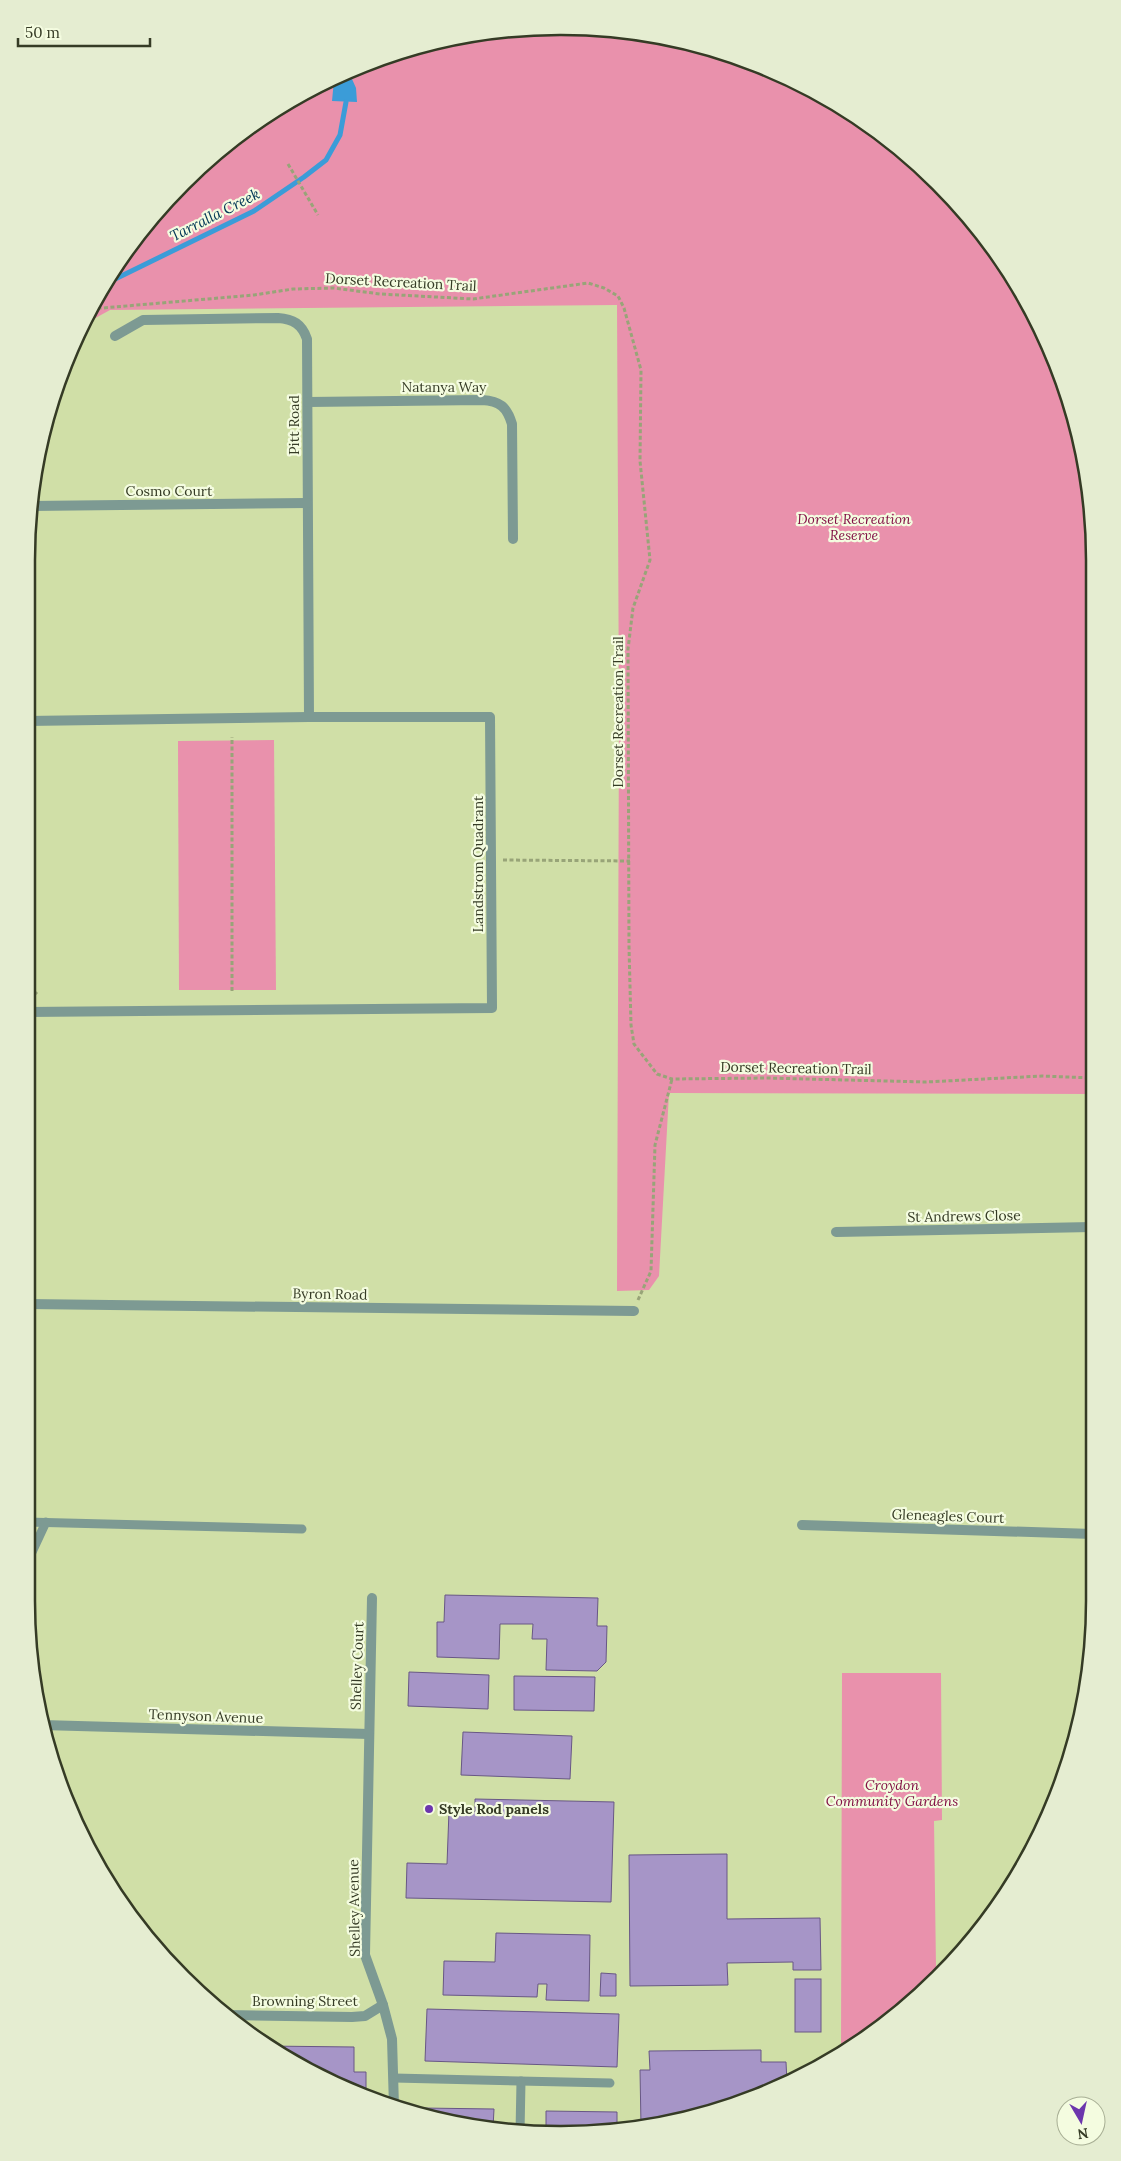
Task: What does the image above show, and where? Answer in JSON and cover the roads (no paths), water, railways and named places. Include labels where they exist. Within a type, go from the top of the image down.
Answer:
[{"type":"street","name":"Pitt Road","points":[[115,336],[143,320],[289,319],[298,323],[307,340],[309,717]]},
{"type":"street","name":"Natanya Way","points":[[308,402],[482,400],[494,401],[503,405],[512,424],[513,539]]},
{"type":"street","name":"Cosmo Court","points":[[38,506],[307,503]]},
{"type":"street","name":"Landstrom Quadrant","points":[[35,721],[309,717],[490,717],[492,860],[492,1008],[35,1012]]},
{"type":"street","name":"St Andrews Close","points":[[836,1232],[1086,1228]]},
{"type":"street","name":"Byron Road","points":[[35,1304],[634,1311]]},
{"type":"street","name":"Gleneagles Court","points":[[802,1525],[1086,1534]]},
{"type":"street","name":"Shelley Court","points":[[368,1734],[372,1598]]},
{"type":"street","name":"Tennyson Avenue","points":[[50,1725],[368,1734]]},
{"type":"street","name":"Shelley Avenue","points":[[368,1734],[365,1955],[383,2005],[392,2039],[394,2099]]},
{"type":"street","name":"Browning Street","points":[[239,2015],[352,2017],[365,2016],[383,2005]]},
{"type":"lane","points":[[35,1522],[302,1529]]},
{"type":"lane","points":[[35,1546],[46,1522]]},
{"type":"lane","points":[[394,2078],[610,2083]]},
{"type":"lane","points":[[520,2124],[521,2081]]},
{"type":"water","points":[[353,78],[357,102],[332,101],[333,87]]},
{"type":"waterway","name":"Tarralla Creek","points":[[119,277],[254,211],[304,177],[326,160],[340,135],[346,102]]},
{"type":"place","name":"Style Rod panels","points":[[429,1809]]},
{"type":"park label","name":"Dorset Recreation Reserve","points":[[854,528]]},
{"type":"park label","name":"Croydon Community Gardens","points":[[892,1794]]}]
